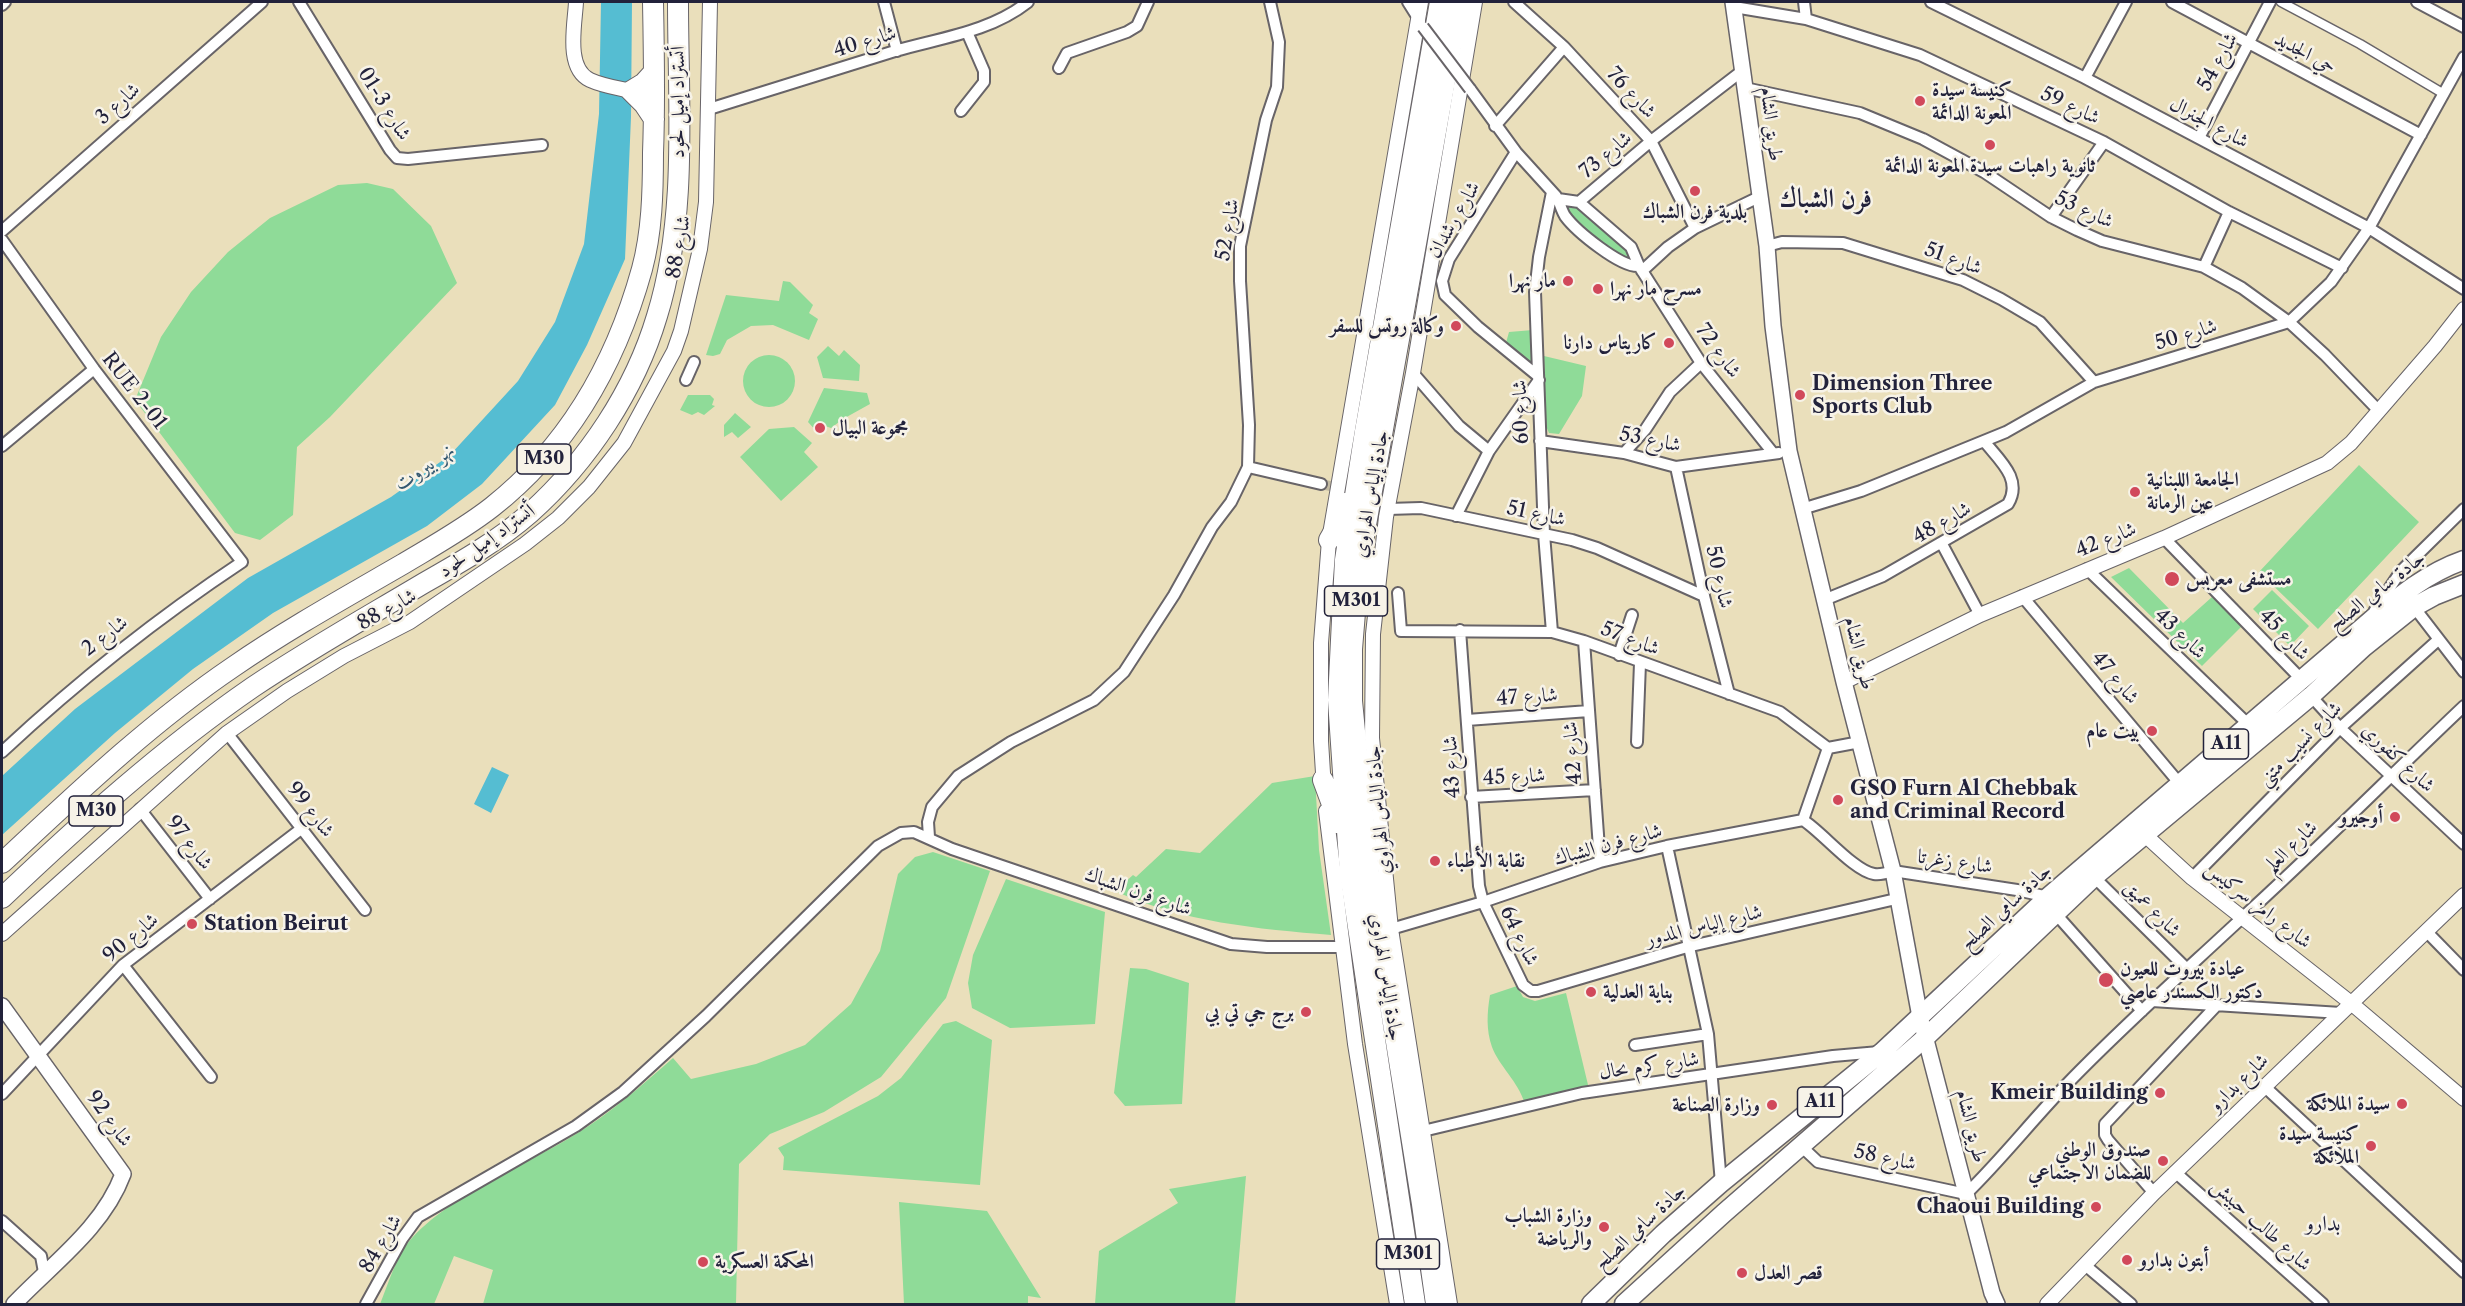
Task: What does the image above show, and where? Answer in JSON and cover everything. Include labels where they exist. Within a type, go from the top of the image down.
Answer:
[{"type":"highway","name":"أتستراد إميل لحود","points":[[2,863],[146,731],[270,642],[452,535],[490,509],[548,454],[585,405],[603,371],[620,336],[642,268],[650,219],[654,119],[654,2]]},
{"type":"highway","name":"أتستراد إميل لحود","points":[[2,898],[99,808],[194,730],[287,665],[473,554],[511,528],[561,481],[608,420],[634,375],[646,348],[663,296],[672,254],[678,198],[678,2]]},
{"type":"highway","name":"جادة إلياس الهراوي","points":[[1436,1305],[1422,1204],[1360,873],[1340,752],[1338,700],[1345,560],[1365,431],[1440,2]]},
{"type":"highway","name":"جادة إلياس الهراوي","points":[[1416,1305],[1401,1204],[1360,873],[1352,702],[1352,649],[1359,564],[1459,2]]},
{"type":"highway","points":[[654,72],[644,83],[631,91],[654,119]]},
{"type":"highway","points":[[1329,540],[1341,519],[1353,460],[1365,431]]},
{"type":"highway","points":[[1376,597],[1370,573],[1381,484],[1378,458]]},
{"type":"highway","name":"جادة سامي الصلح","points":[[1624,1305],[1926,1037],[2051,905],[2094,877],[2144,834],[2306,688],[2370,621],[2405,592],[2440,568],[2463,560]]},
{"type":"highway","name":"جادة سامي الصلح","points":[[1591,1305],[1663,1234],[1720,1183],[1882,1052],[2051,905],[2180,784],[2249,725],[2364,647],[2414,607],[2463,584]]},
{"type":"highway","points":[[1323,780],[1333,807],[1342,853],[1360,873],[1372,850],[1371,787],[1374,775]]},
{"type":"main road","name":"طريق الشام","points":[[1733,4],[1767,246],[1773,326],[1790,451],[1844,682],[1893,872],[1896,899],[1920,1017],[1997,1305]]},
{"type":"main road","name":"شارع 92","points":[[2,1007],[123,1174],[114,1196],[73,1248],[44,1272],[14,1305]]},
{"type":"street","points":[[2,5],[5,2]]},
{"type":"street","name":"شارع 3","points":[[2,231],[260,2]]},
{"type":"street","points":[[576,2],[575,61],[582,74],[595,82],[631,91]]},
{"type":"street","name":"شارع 88","points":[[2,934],[226,733],[287,691],[344,656],[410,622],[525,544],[558,518],[589,487],[624,442],[648,403],[674,351],[681,331],[700,249],[706,202],[710,109],[710,2]]},
{"type":"street","points":[[884,2],[897,51]]},
{"type":"street","name":"شارع 40","points":[[710,109],[897,51],[967,32],[1011,15],[1028,2]]},
{"type":"street","points":[[1059,68],[1066,53],[1127,32],[1137,26],[1148,2]]},
{"type":"street","name":"شارع 52","points":[[1248,467],[1249,425],[1240,246],[1266,120],[1277,87],[1279,42],[1271,2]]},
{"type":"street","points":[[1407,2],[1495,126],[1555,195],[1566,218],[1605,252],[1632,267],[1641,268],[1695,228],[1759,197]]},
{"type":"street","name":"جادة إلياس الهراوي","points":[[1342,947],[1323,780],[1322,643],[1329,540],[1421,23],[1420,2]]},
{"type":"street","name":"جادة إلياس الهراوي","points":[[1373,634],[1376,597],[1475,2]]},
{"type":"street","name":"شارع 76","points":[[1514,2],[1564,47],[1651,141],[1695,228]]},
{"type":"street","points":[[1804,2],[1806,19]]},
{"type":"street","name":"شارع الجنرال","points":[[1931,2],[2085,78],[2369,228],[2463,290]]},
{"type":"street","points":[[2085,78],[2126,2]]},
{"type":"street","name":"حي الجديد","points":[[2172,2],[2421,135]]},
{"type":"street","name":"شارع 54","points":[[2199,138],[2270,2]]},
{"type":"street","points":[[2281,2],[2360,44],[2444,94]]},
{"type":"street","points":[[2417,2],[2463,27]]},
{"type":"street","name":"شارع 3-01","points":[[302,3],[397,158],[408,159],[542,146]]},
{"type":"street","name":"شارع 59","points":[[1733,4],[1806,19],[1920,55],[2104,142],[2229,212],[2342,268]]},
{"type":"street","points":[[961,111],[984,82],[984,71],[967,32]]},
{"type":"street","points":[[1495,126],[1564,47]]},
{"type":"street","name":"شارع 50","points":[[1802,509],[1861,491],[2006,432],[2094,382],[2289,322],[2342,268],[2369,228],[2463,57]]},
{"type":"street","name":"شارع 73","points":[[1579,202],[1651,141],[1743,71]]},
{"type":"street","name":"شارع 53","points":[[1745,88],[1860,113],[1923,139],[1984,172],[2051,217],[2102,241],[2204,267],[2242,288],[2289,322],[2325,355],[2379,411]]},
{"type":"street","points":[[2051,217],[2104,142]]},
{"type":"street","name":"شارع رشدان","points":[[1516,152],[1449,259],[1442,288],[1445,296],[1478,327],[1539,378]]},
{"type":"street","points":[[1555,195],[1579,202]]},
{"type":"street","name":"شارع 60","points":[[1552,632],[1544,534],[1535,292],[1541,247],[1555,195]]},
{"type":"street","name":"شارع 72","points":[[1579,202],[1631,247],[1641,268],[1701,363],[1773,453]]},
{"type":"street","points":[[2204,267],[2229,212]]},
{"type":"street","name":"RUE 2-01","points":[[2,240],[94,369],[242,562]]},
{"type":"street","name":"شارع 51","points":[[1767,246],[1782,242],[1843,243],[1963,280],[2040,322],[2094,382]]},
{"type":"street","name":"شارع 42","points":[[1844,682],[1980,615],[2164,538],[2327,463],[2351,443],[2435,346],[2463,309]]},
{"type":"street","points":[[686,380],[694,362]]},
{"type":"street","points":[[1624,453],[1645,430],[1670,392],[1701,363]]},
{"type":"street","points":[[2,446],[94,369]]},
{"type":"street","points":[[1413,373],[1460,426],[1489,451]]},
{"type":"street","points":[[1456,516],[1489,451],[1539,378]]},
{"type":"street","name":"شارع 53","points":[[1540,441],[1624,453],[1676,467],[1790,451]]},
{"type":"street","name":"شارع 48","points":[[1824,600],[1883,576],[2003,508],[2011,499],[2014,483],[2008,471],[1984,441]]},
{"type":"street","points":[[929,837],[928,822],[932,807],[958,776],[1011,742],[1094,700],[1124,672],[1174,595],[1212,527],[1231,502],[1248,467],[1321,484]]},
{"type":"street","name":"شارع 50","points":[[1676,467],[1704,596],[1729,694]]},
{"type":"street","name":"شارع 51","points":[[1392,505],[1421,508],[1544,534],[1597,548],[1704,596]]},
{"type":"street","points":[[2370,621],[2401,571],[2463,509]]},
{"type":"street","name":"شارع 45","points":[[2164,538],[2306,688]]},
{"type":"street","points":[[1942,544],[1980,615]]},
{"type":"street","name":"شارع 2","points":[[2,752],[61,696],[125,645],[185,599],[242,562]]},
{"type":"street","name":"شارع 43","points":[[2087,569],[2249,725]]},
{"type":"street","name":"شارع 57","points":[[1398,593],[1401,631],[1552,632],[1584,641],[1780,712],[1828,748]]},
{"type":"street","name":"شارع 47","points":[[2022,596],[2180,784]]},
{"type":"street","points":[[2414,607],[2463,672]]},
{"type":"street","points":[[1619,655],[1632,615]]},
{"type":"street","name":"شارع 43","points":[[1460,630],[1476,868],[1483,902]]},
{"type":"street","name":"جادة الياس الهراوي","points":[[1373,634],[1374,775],[1391,929],[1450,1305]]},
{"type":"street","name":"شارع نسيب متني","points":[[2192,878],[2340,728],[2438,640]]},
{"type":"street","name":"شارع 42","points":[[1584,641],[1600,862]]},
{"type":"street","points":[[1636,742],[1640,663]]},
{"type":"street","name":"شارع كفوري","points":[[2306,688],[2340,728],[2463,844]]},
{"type":"street","name":"شارع العلم","points":[[1966,1194],[1995,1166],[2067,1084],[2463,706]]},
{"type":"street","name":"شارع 47","points":[[1467,720],[1589,711]]},
{"type":"street","name":"شارع 99","points":[[226,733],[365,910]]},
{"type":"street","points":[[1860,742],[1828,748],[1803,820],[1816,828],[1863,870],[1873,874],[1893,872]]},
{"type":"street","name":"شارع 45","points":[[1471,797],[1595,790]]},
{"type":"street","name":"شارع 97","points":[[140,809],[210,899]]},
{"type":"street","name":"شارع فرن الشباك","points":[[1391,929],[1483,902],[1600,862],[1667,846],[1803,820]]},
{"type":"street","name":"شارع 90","points":[[2,1094],[123,965],[301,829]]},
{"type":"street","name":"شارع فرن الشباك","points":[[465,1192],[576,1126],[622,1092],[706,1016],[878,846],[901,833],[914,832],[929,837],[952,849],[1231,944],[1267,947],[1342,947]]},
{"type":"street","name":"شارع رامز سركيس","points":[[2144,834],[2192,878],[2243,917],[2346,1008],[2463,1099]]},
{"type":"street","points":[[1667,846],[1708,1034],[1720,1183]]},
{"type":"street","name":"شارع زغرتا","points":[[1893,872],[2017,890],[2051,905]]},
{"type":"street","name":"شارع عميق","points":[[2094,877],[2186,968]]},
{"type":"street","name":"شارع بدارو","points":[[2048,1305],[2175,1172],[2463,895]]},
{"type":"street","name":"شارع إلياس المدور","points":[[1523,985],[1528,990],[1535,991],[1688,947],[1896,899]]},
{"type":"street","name":"شارع 64","points":[[1483,902],[1523,985]]},
{"type":"street","points":[[2051,905],[2142,1011]]},
{"type":"street","points":[[2426,931],[2463,970]]},
{"type":"street","points":[[1342,947],[1397,1305]]},
{"type":"street","points":[[123,965],[211,1077]]},
{"type":"street","points":[[2152,1001],[2346,1008]]},
{"type":"street","points":[[2154,1193],[2108,1140],[2105,1135],[2105,1124],[2217,1005]]},
{"type":"street","points":[[1635,1046],[1708,1034]]},
{"type":"street","name":"شارع كرم ىحال","points":[[1424,1131],[1582,1093],[1833,1056],[1882,1052]]},
{"type":"street","points":[[2264,1086],[2463,1272]]},
{"type":"street","name":"شارع 58","points":[[1801,1146],[1818,1162],[1966,1194]]},
{"type":"street","name":"شارع طالب حبيش","points":[[2175,1172],[2323,1305]]},
{"type":"street","name":"شارع 84","points":[[366,1305],[394,1253],[418,1217],[465,1192]]},
{"type":"street","points":[[2,1221],[41,1256],[44,1272]]},
{"type":"street","points":[[2085,1265],[2131,1305]]},
{"type":"green space","points":[[367,183],[393,189],[431,226],[457,283],[330,417],[297,447],[293,515],[260,540],[235,533],[135,400],[161,337],[191,292],[228,252],[270,218],[338,185]]},
{"type":"green space","points":[[1570,200],[1636,256],[1624,263],[1562,210]]},
{"type":"green space","points":[[783,281],[790,282],[813,305],[809,313],[818,319],[809,340],[773,325],[751,326],[727,340],[720,354],[706,355],[726,295],[779,301]]},
{"type":"green space","points":[[1533,330],[1538,374],[1504,350],[1509,332]]},
{"type":"green space","points":[[828,346],[839,356],[844,350],[860,365],[859,381],[823,378],[817,357]]},
{"type":"green space","points":[[769,355],[783,359],[791,367],[795,381],[791,395],[783,403],[769,407],[755,403],[747,395],[743,381],[747,367],[755,359]]},
{"type":"green space","points":[[1544,356],[1586,366],[1582,396],[1559,434],[1549,433],[1546,426]]},
{"type":"green space","points":[[824,388],[867,393],[870,404],[831,428],[825,426],[818,433],[808,422]]},
{"type":"green space","points":[[688,395],[710,395],[714,399],[712,405],[715,406],[704,415],[698,412],[692,415],[680,410]]},
{"type":"green space","points":[[735,413],[751,427],[738,438],[732,432],[724,437],[724,425]]},
{"type":"green space","points":[[794,427],[812,443],[804,452],[818,467],[781,501],[740,457],[769,429]]},
{"type":"green space","points":[[2359,465],[2419,522],[2318,629],[2259,572]]},
{"type":"green space","points":[[2129,568],[2183,623],[2212,597],[2243,625],[2202,666],[2111,577]]},
{"type":"green space","points":[[2272,590],[2309,626],[2290,646],[2253,609]]},
{"type":"green space","points":[[1315,776],[1319,850],[1331,935],[1248,927],[1194,917],[1141,902],[1115,891],[1133,875],[1136,877],[1166,849],[1200,853],[1272,783]]},
{"type":"green space","points":[[933,852],[990,871],[946,998],[881,1077],[824,1112],[770,1134],[739,1164],[736,1304],[483,1304],[493,1270],[454,1256],[434,1304],[380,1304],[403,1250],[436,1216],[483,1186],[589,1126],[673,1058],[691,1079],[756,1064],[805,1045],[851,1004],[880,951],[898,874],[915,857]]},
{"type":"green space","points":[[1006,879],[1105,912],[1095,1024],[1010,1028],[972,1008],[968,983],[973,955]]},
{"type":"green space","points":[[1130,968],[1146,969],[1189,983],[1182,1104],[1125,1106],[1114,1093]]},
{"type":"green space","points":[[1517,986],[1523,997],[1535,1001],[1566,993],[1589,1089],[1525,1104],[1518,1088],[1495,1054],[1488,1028],[1490,995]]},
{"type":"green space","points":[[956,1021],[992,1040],[980,1185],[783,1170],[784,1157],[778,1148],[878,1096],[901,1078],[943,1024]]},
{"type":"green space","points":[[1246,1176],[1235,1304],[1095,1304],[1099,1251],[1178,1203],[1169,1189]]},
{"type":"green space","points":[[899,1202],[987,1211],[1041,1298],[1028,1296],[1028,1304],[904,1304]]},
{"type":"water","points":[[601,2],[632,2],[631,117],[625,259],[587,345],[555,405],[482,484],[427,526],[273,613],[193,669],[115,733],[2,835],[2,776],[75,709],[248,578],[391,497],[450,455],[518,381],[555,322],[584,244],[599,114]]},
{"type":"water","points":[[492,767],[509,775],[491,813],[474,804]]},
{"type":"tunnel","points":[[1321,484],[1396,501]]},
{"type":"place","name":"كنيسة سيدة المعونة الدائمة","points":[[1920,101]]},
{"type":"place","name":"ثانوية راهبات سيدة المعونة الدائمة","points":[[1990,145]]},
{"type":"place","name":"بلدية فرن الشباك","points":[[1695,191]]},
{"type":"place","name":"مار نهرا","points":[[1568,281]]},
{"type":"place","name":"مسرح مار نهرا","points":[[1598,289]]},
{"type":"place","name":"وكالة روتس للسفر","points":[[1456,326]]},
{"type":"place","name":"كاريتاس دارنا","points":[[1669,343]]},
{"type":"place","name":"Dimension Three Sports Club","points":[[1800,395]]},
{"type":"place","name":"مجموعة البيال","points":[[820,428]]},
{"type":"place","name":"الجامعة اللبنانية عين الرمانة","points":[[2135,492]]},
{"type":"place","name":"مستشفى معربس","points":[[2172,579]]},
{"type":"place","name":"بيت عام","points":[[2152,731]]},
{"type":"place","name":"GSO Furn Al Chebbak and Criminal Record","points":[[1838,800]]},
{"type":"place","name":"أوجيرو","points":[[2395,817]]},
{"type":"place","name":"نقابة الأطباء","points":[[1435,861]]},
{"type":"place","name":"Station Beirut","points":[[192,924]]},
{"type":"place","name":"عيادة بيروت للعيون دكتور الكسندر عاصي","points":[[2106,980]]},
{"type":"place","name":"بناية العدلية","points":[[1591,992]]},
{"type":"place","name":"برج جي تي بي","points":[[1306,1012]]},
{"type":"place","name":"Kmeir Building","points":[[2160,1093]]},
{"type":"place","name":"سيدة الملائكة","points":[[2402,1104]]},
{"type":"place","name":"وزارة الصناعة","points":[[1772,1105]]},
{"type":"place","name":"كنيسة سيدة الملائكة","points":[[2371,1146]]},
{"type":"place","name":"صندوق الوطني للضمان الاجتماعي","points":[[2163,1161]]},
{"type":"place","name":"Chaoui Building","points":[[2096,1207]]},
{"type":"place","name":"وزارة الشباب والرياضة","points":[[1604,1227]]},
{"type":"place","name":"أبتون بدارو","points":[[2127,1260]]},
{"type":"place","name":"المحكمة العسكرية","points":[[703,1262]]},
{"type":"place","name":"قصر العدل","points":[[1742,1273]]},
{"type":"district","name":"فرن الشباك","points":[[1826,199]]},
{"type":"district","name":"بدارو","points":[[2323,1224]]},
{"type":"water label","name":"نهر بيروت","points":[[425,467]]}]
